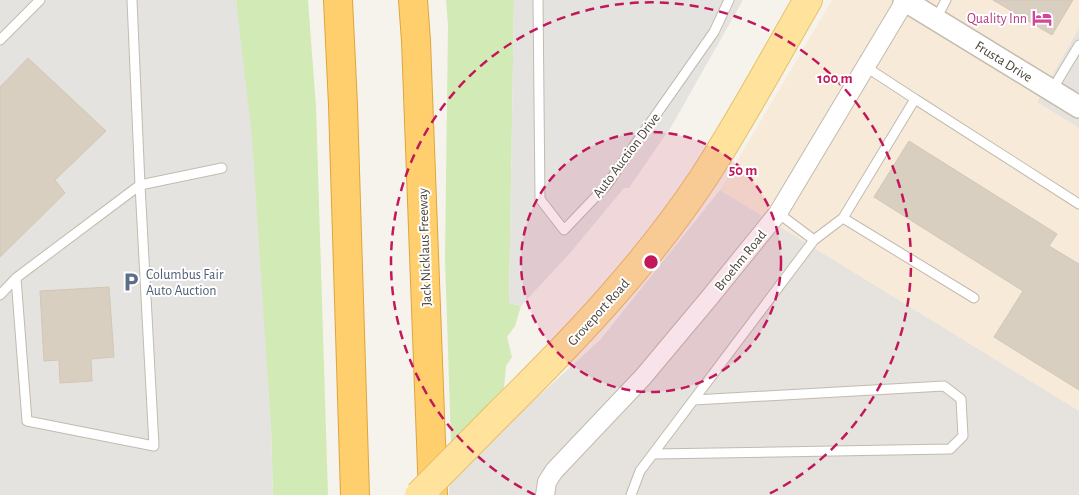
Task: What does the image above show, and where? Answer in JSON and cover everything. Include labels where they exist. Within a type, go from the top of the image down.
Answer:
[{"type":"highway","points":[[338,0],[344,105],[355,495]]},
{"type":"highway","name":"Jack Nicklaus Freeway","points":[[413,0],[433,495]]},
{"type":"main road","name":"Groveport Road","points":[[419,495],[587,326],[634,272],[711,165],[808,0]]},
{"type":"street","name":"Frusta Drive","points":[[905,0],[1079,107]]},
{"type":"street","name":"Broehm Road","points":[[545,495],[548,482],[554,471],[644,376],[778,213],[905,0]]},
{"type":"lane","points":[[0,40],[40,0]]},
{"type":"lane","points":[[16,278],[27,421],[154,446],[132,0]]},
{"type":"lane","name":"Auto Auction Drive","points":[[538,0],[540,199],[564,230],[606,186],[714,32],[729,0]]},
{"type":"lane","points":[[935,19],[946,0]]},
{"type":"lane","points":[[1052,91],[1078,49]]},
{"type":"lane","points":[[866,67],[1079,204]]},
{"type":"lane","points":[[631,495],[640,471],[814,240],[843,218],[915,100]]},
{"type":"lane","points":[[0,295],[16,278],[140,185],[222,168]]},
{"type":"lane","points":[[778,213],[814,240]]},
{"type":"lane","points":[[843,218],[974,298]]},
{"type":"lane","points":[[653,454],[950,449],[963,436],[961,399],[944,386],[694,400]]},
{"type":"shaded area","name":"Columbus Fair Auto Auction","points":[[0,0],[236,0],[252,137],[271,428],[273,495],[0,495]]},
{"type":"shaded area","points":[[514,0],[743,0],[671,127],[629,188],[624,188],[571,252],[521,306],[509,303]]},
{"type":"shaded area","points":[[832,0],[1079,0],[1079,28],[1037,102],[1079,128],[1079,411],[720,190]]},
{"type":"shaded area","points":[[1079,28],[1079,128],[1037,102]]},
{"type":"shaded area","points":[[720,190],[1079,411],[1079,495],[449,495],[449,478],[600,340]]},
{"type":"green space","points":[[236,0],[308,0],[316,107],[328,495],[273,495],[271,428]]},
{"type":"green space","points":[[446,0],[514,0],[509,303],[521,306],[515,326],[507,337],[512,357],[506,366],[504,388],[451,442],[445,259],[448,25]]},
{"type":"building","name":"Quality Inn","points":[[993,0],[1073,0],[1052,35]]},
{"type":"building","points":[[28,58],[106,131],[55,180],[65,193],[0,257],[0,87]]},
{"type":"building","points":[[909,141],[1057,234],[1049,246],[1079,264],[1079,390],[994,337],[1023,291],[874,197]]},
{"type":"building","points":[[109,287],[114,357],[91,359],[92,381],[60,383],[59,360],[44,361],[40,291]]},
{"type":"place","name":"Quality Inn","points":[[1042,18]]},
{"type":"place","name":"Columbus Fair Auto Auction","points":[[131,282]]}]
